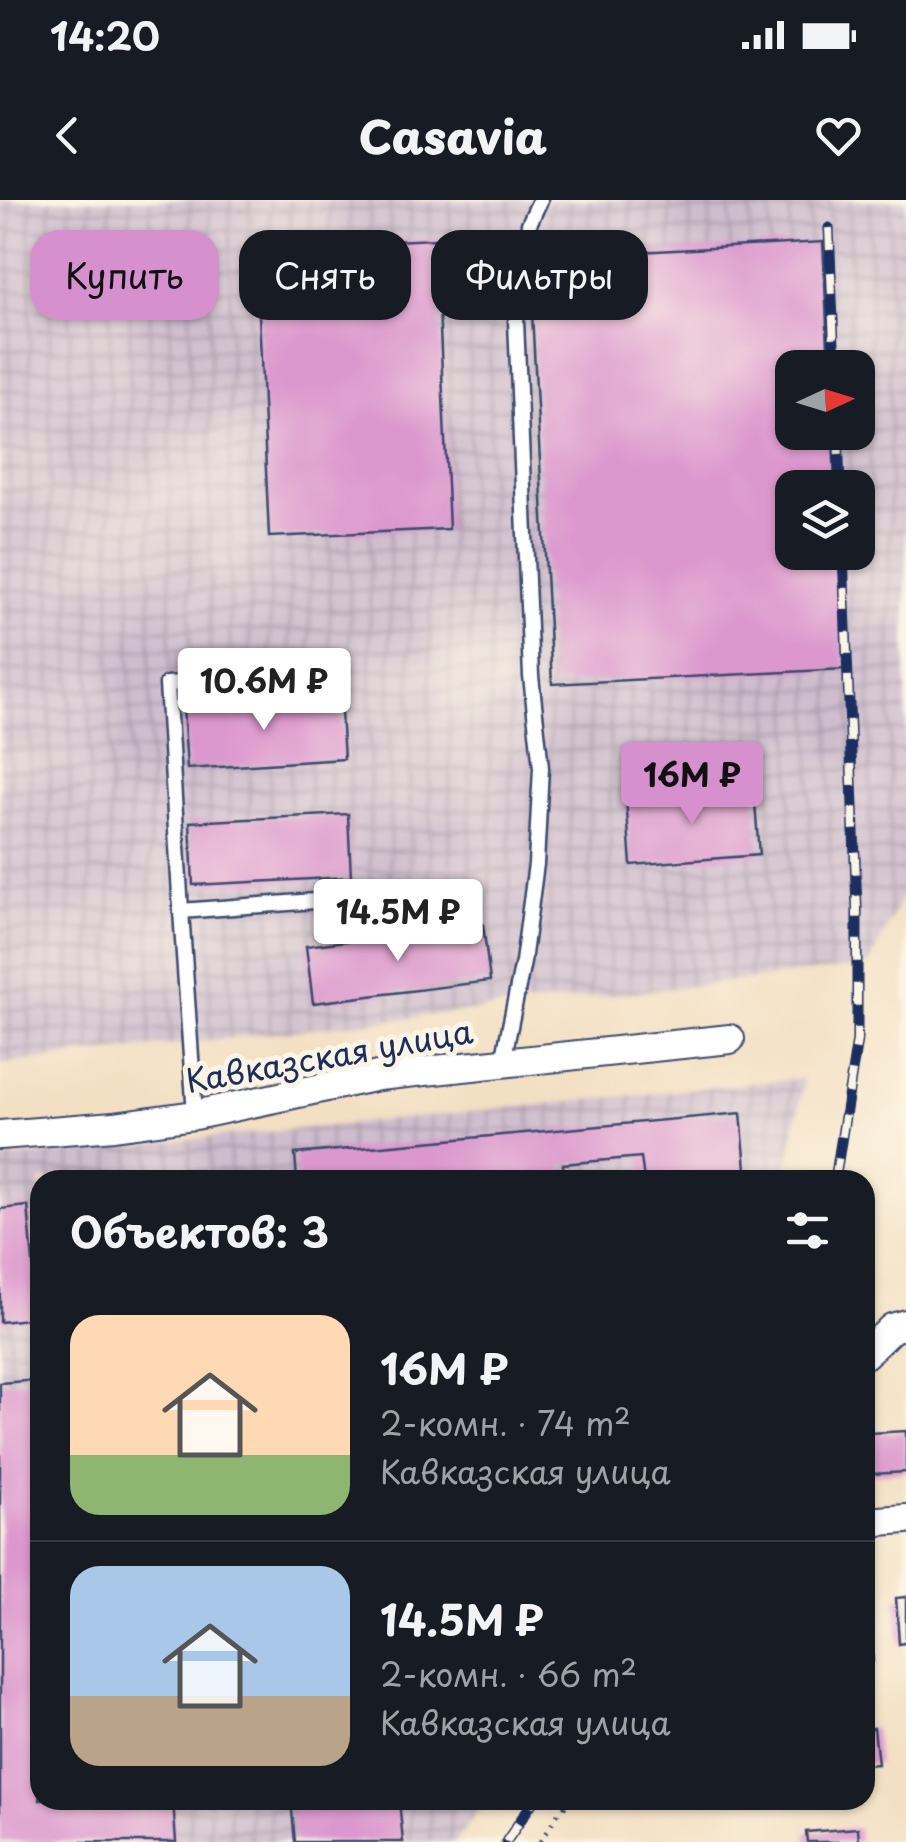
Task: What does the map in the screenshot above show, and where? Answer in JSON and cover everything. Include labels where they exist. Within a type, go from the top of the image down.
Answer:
[{"type":"street","name":"Кавказская улица","points":[[0,1136],[195,1115],[378,1076],[730,1038]]},
{"type":"street","points":[[875,1344],[892,1328],[906,1324]]},
{"type":"street","points":[[875,1521],[906,1519]]},
{"type":"lane","points":[[503,1062],[523,962],[541,768],[531,676],[516,321],[529,224],[540,200]]},
{"type":"lane","points":[[195,1115],[167,684],[308,673]]},
{"type":"lane","points":[[181,910],[315,901]]},
{"type":"path","points":[[540,1842],[560,1810]]},
{"type":"shaded area","points":[[0,200],[906,200],[906,889],[868,966],[0,1064]]},
{"type":"shaded area","points":[[804,1078],[787,1170],[30,1170],[30,1810],[479,1810],[455,1842],[0,1842],[0,1159]]},
{"type":"building","points":[[431,239],[431,320],[440,320],[449,529],[269,537],[259,320],[411,320],[411,240]]},
{"type":"building","points":[[823,242],[828,350],[775,350],[775,450],[834,450],[834,470],[775,470],[775,570],[840,570],[845,669],[552,684],[532,320],[648,320],[648,252]]},
{"type":"building","points":[[340,697],[344,759],[187,769],[183,707]]},
{"type":"building","points":[[754,789],[759,855],[631,865],[626,799]]},
{"type":"building","points":[[348,814],[351,877],[193,885],[190,822]]},
{"type":"building","points":[[483,924],[490,981],[313,1003],[306,946]]},
{"type":"building","points":[[741,1113],[746,1170],[643,1170],[641,1157],[563,1164],[563,1170],[296,1170],[295,1154]]},
{"type":"building","points":[[28,1206],[30,1319],[0,1322],[0,1209]]},
{"type":"building","points":[[30,1381],[30,1810],[174,1810],[176,1842],[0,1842],[0,1383]]},
{"type":"building","points":[[906,1431],[906,1472],[875,1474],[875,1433]]},
{"type":"building","points":[[906,1597],[906,1643],[899,1644],[896,1598]]},
{"type":"building","points":[[292,1810],[400,1810],[403,1842],[295,1842]]},
{"type":"building","points":[[858,1828],[859,1842],[807,1842],[806,1832]]},
{"type":"railway","points":[[829,228],[834,350]]},
{"type":"railway","points":[[839,450],[839,470]]},
{"type":"railway","points":[[837,1170],[857,1040],[857,908],[844,570]]},
{"type":"railway","points":[[506,1842],[527,1810]]}]
